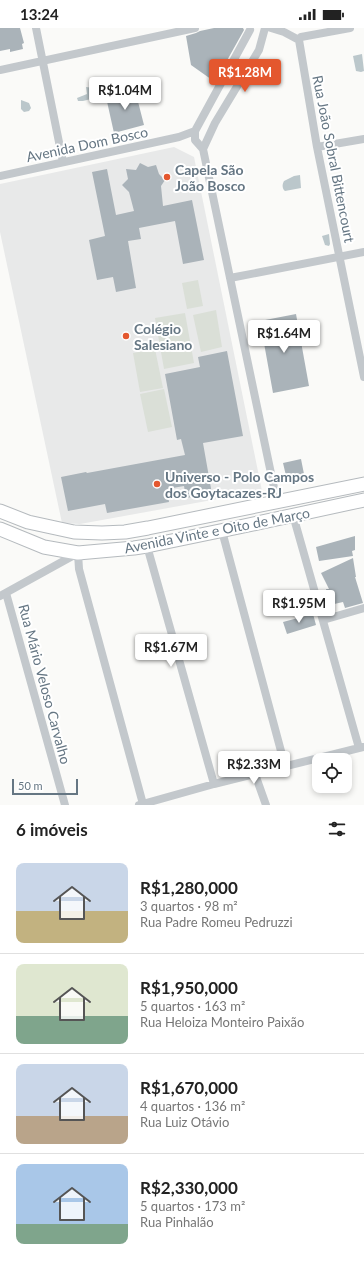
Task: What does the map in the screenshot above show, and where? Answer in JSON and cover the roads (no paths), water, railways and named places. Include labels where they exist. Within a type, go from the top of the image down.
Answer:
[{"type":"main road","name":"Avenida Vinte e Oito de Março","points":[[0,511],[28,522],[74,532],[125,532],[364,484]]},
{"type":"main road","points":[[293,515],[291,506],[296,502],[364,488]]},
{"type":"main road","name":"Avenida Vinte e Oito de Março","points":[[0,529],[44,546],[78,553],[147,546],[364,500]]},
{"type":"main road","points":[[204,534],[213,527],[274,514],[277,507],[277,502]]},
{"type":"street","points":[[36,28],[63,162]]},
{"type":"street","points":[[0,70],[195,28]]},
{"type":"street","points":[[265,28],[261,31],[255,32],[249,29],[194,131],[195,140],[203,148],[277,502]]},
{"type":"street","points":[[203,148],[215,123],[258,50],[265,28]]},
{"type":"street","points":[[271,28],[300,39],[350,28]]},
{"type":"street","points":[[288,28],[300,39]]},
{"type":"street","name":"Rua João Sobral Bittencourt","points":[[300,39],[317,147],[364,377]]},
{"type":"street","name":"Avenida Dom Bosco","points":[[0,176],[179,137],[194,131]]},
{"type":"street","name":"Avenida Dom Bosco","points":[[179,137],[195,140]]},
{"type":"street","points":[[317,147],[364,139]]},
{"type":"street","points":[[230,278],[364,252]]},
{"type":"street","points":[[3,595],[78,553],[79,569],[141,804],[160,802],[214,784],[362,747],[293,515]]},
{"type":"street","points":[[222,531],[285,766]]},
{"type":"street","points":[[147,546],[214,784]]},
{"type":"street","name":"Rua Mário Veloso Carvalho","points":[[3,595],[65,805]]},
{"type":"street","points":[[323,620],[364,608]]},
{"type":"street","points":[[255,774],[266,805]]},
{"type":"place","name":"Capela São João Bosco","points":[[167,177]]},
{"type":"place","name":"Colégio Salesiano","points":[[126,336]]},
{"type":"place","name":"Universo - Polo Campos dos Goytacazes-RJ","points":[[157,484]]}]
